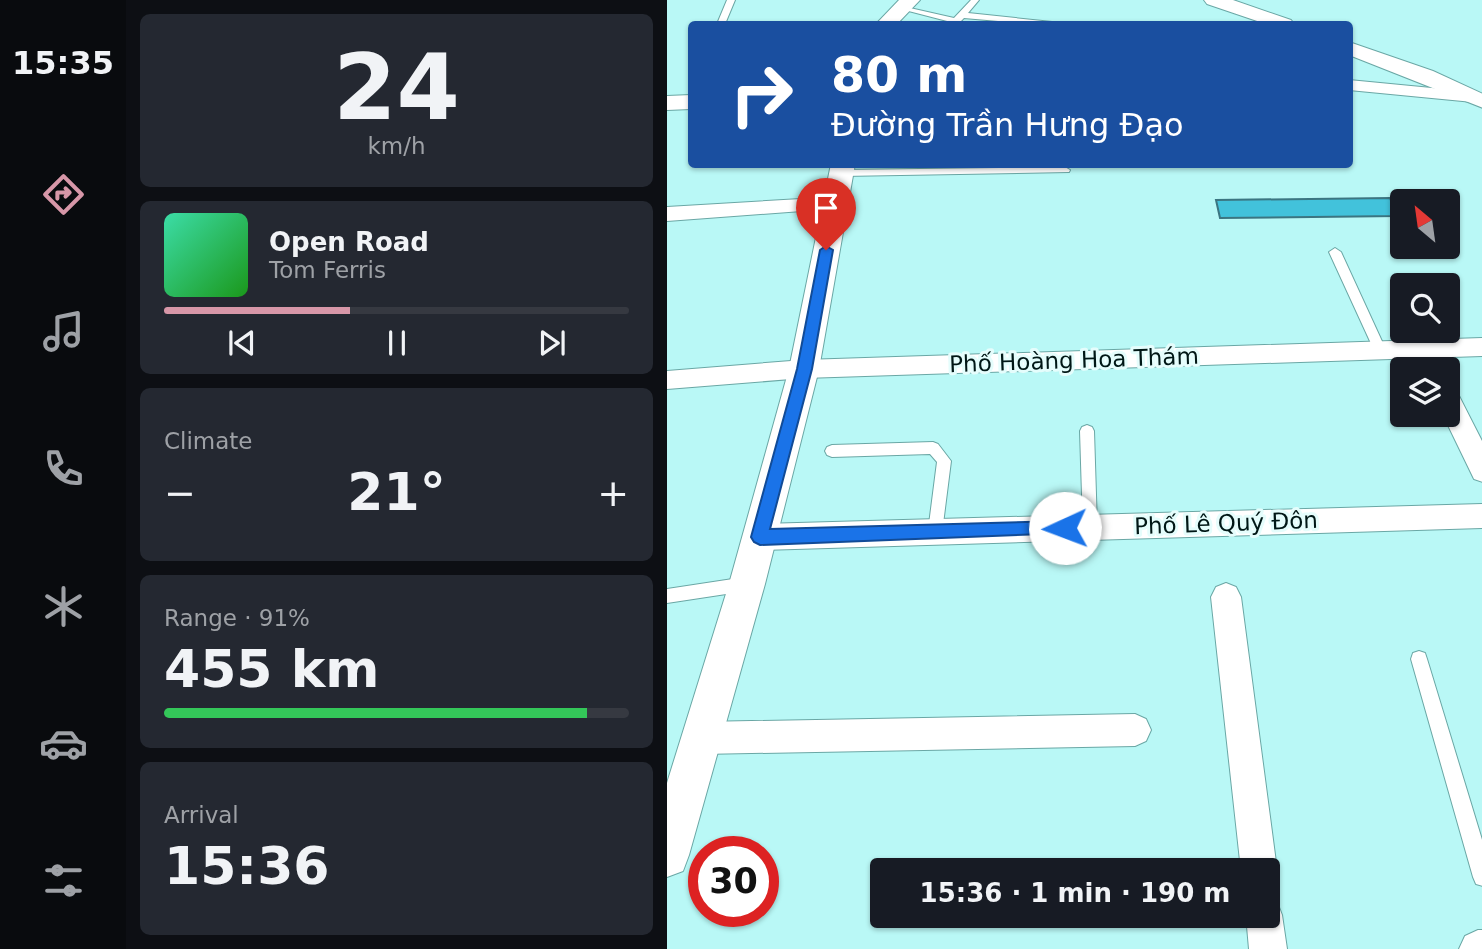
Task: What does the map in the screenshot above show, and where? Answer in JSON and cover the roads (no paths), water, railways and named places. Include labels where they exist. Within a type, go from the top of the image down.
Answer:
[{"type":"street","points":[[1214,0],[1275,21]]},
{"type":"street","points":[[889,21],[905,4]]},
{"type":"street","points":[[1353,50],[1478,99]]},
{"type":"street","points":[[1353,86],[1478,99]]},
{"type":"street","points":[[667,214],[840,180],[804,369],[747,584],[667,855]]},
{"type":"street","name":"Phố Hoàng Hoa Thám","points":[[1438,357],[1482,347]]},
{"type":"street","name":"Phố Hoàng Hoa Thám","points":[[667,380],[804,369],[1380,350],[1418,357]]},
{"type":"street","points":[[1460,424],[1482,471]]},
{"type":"street","name":"Phố Lê Quý Đôn","points":[[760,537],[1482,516]]},
{"type":"street","points":[[1226,597],[1258,858]]},
{"type":"street","points":[[701,738],[1135,730]]},
{"type":"street","points":[[1266,928],[1268,949]]},
{"type":"lane","points":[[722,21],[731,0]]},
{"type":"lane","points":[[957,20],[975,0]]},
{"type":"lane","points":[[905,4],[957,20],[981,21]]},
{"type":"lane","points":[[840,180],[1065,170]]},
{"type":"lane","points":[[1335,252],[1380,350]]},
{"type":"lane","points":[[1086,431],[1091,527]]},
{"type":"lane","points":[[832,451],[933,448],[944,461],[935,532]]},
{"type":"lane","points":[[667,596],[747,584]]},
{"type":"lane","points":[[1419,659],[1482,877]]}]
